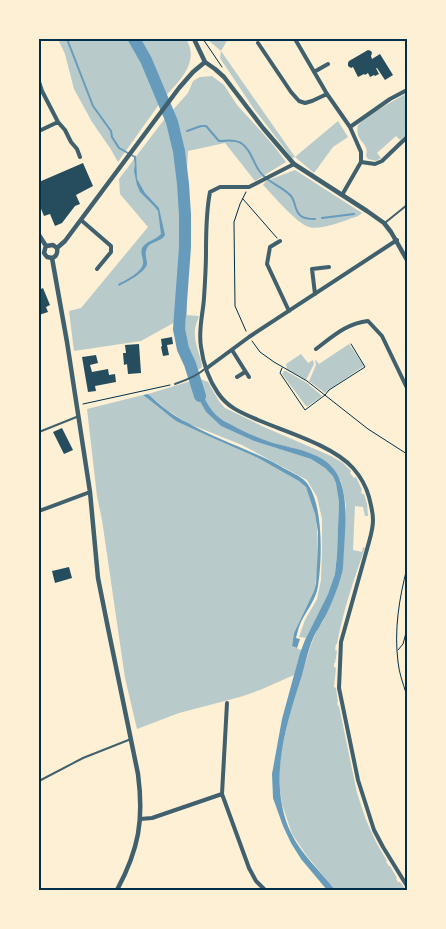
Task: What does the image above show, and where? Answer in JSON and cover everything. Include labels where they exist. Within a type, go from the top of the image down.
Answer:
[{"type":"street","points":[[194,39],[205,62],[224,77],[263,128],[294,164],[384,223],[397,240],[407,260]]},
{"type":"street","points":[[295,39],[327,94],[350,127],[361,152],[361,162],[342,195]]},
{"type":"street","points":[[258,43],[299,101],[305,103],[327,94]]},
{"type":"street","points":[[52,258],[56,255],[57,248],[65,241],[81,220],[158,115],[193,72],[205,62]]},
{"type":"street","points":[[314,72],[328,64]]},
{"type":"street","points":[[39,82],[58,122],[65,130],[80,157]]},
{"type":"street","points":[[350,127],[390,99],[407,90]]},
{"type":"street","points":[[39,131],[58,122]]},
{"type":"street","points":[[361,162],[377,163],[382,161],[407,137]]},
{"type":"street","points":[[294,164],[249,188],[220,186],[210,192],[207,209],[203,314],[200,327],[201,347],[210,379],[227,404],[233,409],[318,444],[343,459],[353,468],[364,483],[371,505],[372,529],[370,542],[341,642],[339,688],[358,780],[374,830],[407,886]]},
{"type":"street","points":[[81,220],[111,246],[112,252],[97,269]]},
{"type":"street","points":[[39,234],[46,246],[44,250],[45,255],[47,258],[52,258]]},
{"type":"street","points":[[207,368],[249,337],[397,240]]},
{"type":"street","points":[[280,241],[270,247],[268,264],[289,311]]},
{"type":"street","points":[[46,246],[53,245],[57,248]]},
{"type":"street","points":[[52,258],[65,328],[90,492],[98,578],[140,789],[138,837],[128,869],[117,890]]},
{"type":"street","points":[[315,294],[312,269],[329,267]]},
{"type":"street","points":[[316,349],[347,327],[358,322],[368,321],[382,336],[407,388]]},
{"type":"street","points":[[232,350],[249,378]]},
{"type":"street","points":[[237,377],[245,372]]},
{"type":"street","points":[[39,511],[90,492]]},
{"type":"street","points":[[227,703],[222,794],[252,873],[256,881],[265,890]]},
{"type":"street","points":[[140,819],[152,818],[222,794]]},
{"type":"lane","points":[[384,223],[407,205]]},
{"type":"lane","points":[[175,384],[197,376],[207,368]]},
{"type":"lane","points":[[39,432],[79,416]]},
{"type":"lane","points":[[39,781],[83,758],[131,739]]},
{"type":"path","points":[[202,39],[224,69],[224,77]]},
{"type":"path","points":[[249,188],[240,204],[234,222],[235,306],[249,337],[260,352],[307,381],[368,430],[407,454]]},
{"type":"path","points":[[243,198],[280,241]]},
{"type":"path","points":[[283,367],[280,373],[305,410],[330,390],[365,367],[350,344]]},
{"type":"path","points":[[77,405],[175,384]]},
{"type":"path","points":[[407,568],[398,609],[398,663],[407,695],[407,704]]},
{"type":"path","points":[[398,651],[403,644],[407,629]]},
{"type":"shaded area","points":[[58,39],[129,39],[143,62],[160,103],[118,162],[92,122],[74,89],[65,54]]},
{"type":"shaded area","points":[[138,39],[186,39],[190,48],[191,56],[185,72],[162,100],[163,88]]},
{"type":"shaded area","points":[[207,39],[228,39],[221,51]]},
{"type":"shaded area","points":[[221,51],[295,157],[292,158],[254,109],[220,58]]},
{"type":"shaded area","points":[[212,76],[224,85],[237,105],[286,162],[255,181],[225,143],[188,151],[186,187],[187,315],[199,316],[195,332],[202,367],[194,373],[185,341],[186,316],[141,341],[74,351],[69,311],[81,308],[148,227],[120,194],[119,179],[163,121],[188,93],[193,81],[200,77]]},
{"type":"shaded area","points":[[407,93],[407,134],[400,140],[396,136],[377,153],[381,158],[376,161],[368,159],[366,147],[358,135],[358,125],[369,115]]},
{"type":"shaded area","points":[[338,121],[348,137],[333,147],[314,173],[295,157]]},
{"type":"shaded area","points":[[295,170],[362,213],[358,216],[319,228],[309,227],[304,224],[291,215],[263,185],[266,181]]},
{"type":"shaded area","points":[[349,344],[364,366],[325,393],[309,381],[316,365],[315,359],[319,364]]},
{"type":"shaded area","points":[[301,354],[308,363],[313,360],[314,364],[306,380],[287,369],[286,364]]},
{"type":"shaded area","points":[[284,371],[307,383],[322,396],[306,406],[282,374]]},
{"type":"shaded area","points":[[198,378],[208,382],[225,408],[343,463],[351,471],[350,473],[354,478],[356,477],[362,494],[364,494],[368,516],[365,516],[363,507],[355,506],[353,550],[362,552],[363,547],[365,548],[349,595],[336,644],[334,687],[336,688],[337,702],[357,793],[366,820],[386,862],[398,882],[406,890],[335,890],[307,856],[292,834],[282,804],[280,790],[281,752],[291,708],[311,645],[342,575],[346,505],[341,481],[332,467],[316,456],[269,442],[243,431],[215,415],[204,399],[195,379]]},
{"type":"shaded area","points":[[191,381],[193,389],[206,412],[221,426],[254,441],[311,459],[336,478],[339,502],[335,574],[328,594],[306,638],[299,637],[305,620],[317,599],[321,580],[322,519],[317,497],[307,480],[242,445],[187,423],[167,410],[148,394]]},
{"type":"shaded area","points":[[143,395],[163,411],[197,430],[258,458],[303,483],[313,505],[318,535],[318,551],[314,591],[294,633],[292,646],[301,650],[294,675],[240,697],[179,713],[137,729],[125,678],[97,496],[87,409]]},
{"type":"water","points":[[136,155],[137,179],[145,193],[159,208],[165,235],[147,248],[147,264],[143,271],[119,286],[118,284],[133,276],[142,267],[142,248],[161,234],[158,211],[140,192],[137,185],[134,171]]},
{"type":"water","points":[[195,379],[209,407],[219,418],[270,442],[312,454],[330,465],[341,483],[346,517],[342,574],[330,606],[310,648],[285,734],[280,774],[280,794],[284,814],[291,833],[306,856],[335,890],[327,890],[301,859],[291,843],[273,798],[272,774],[282,719],[300,653],[328,594],[335,574],[339,502],[336,483],[333,476],[325,468],[311,459],[254,441],[221,426],[206,412],[193,389],[191,381]]},
{"type":"water","points":[[148,394],[182,420],[211,435],[269,460],[298,476],[306,482],[312,491],[319,517],[321,547],[318,586],[315,597],[301,622],[296,638],[300,639],[297,648],[292,646],[294,633],[316,583],[318,532],[315,514],[306,487],[299,481],[258,458],[176,421],[143,395]]},
{"type":"building","points":[[368,50],[372,53],[372,59],[380,54],[393,75],[385,80],[376,68],[379,74],[375,76],[370,77],[368,73],[358,77],[353,67],[348,66],[348,63]]},
{"type":"building","points":[[83,163],[93,186],[76,195],[80,204],[75,206],[62,223],[55,226],[50,214],[44,216],[39,204],[39,182]]},
{"type":"building","points":[[43,288],[50,305],[46,307],[48,312],[39,315],[39,290]]},
{"type":"building","points":[[172,337],[173,344],[167,345],[169,355],[163,356],[161,339]]},
{"type":"building","points":[[139,344],[141,373],[128,374],[127,364],[124,365],[123,353],[126,353],[125,345]]},
{"type":"building","points":[[96,355],[98,363],[90,365],[92,372],[108,369],[109,375],[115,374],[116,382],[95,386],[96,391],[88,392],[82,357]]},
{"type":"building","points":[[62,428],[73,450],[64,454],[53,432]]},
{"type":"building","points":[[69,567],[72,578],[55,583],[52,571]]},
{"type":"waterway","points":[[67,39],[93,106],[111,131],[112,137],[119,148],[135,157],[135,159]]},
{"type":"waterway","points":[[134,39],[146,60],[172,122],[179,151],[185,215],[185,247],[179,329],[183,349],[200,396]]},
{"type":"waterway","points":[[187,131],[206,126],[219,141],[241,143],[250,152],[263,176],[291,196],[299,214],[306,218],[315,219]]},
{"type":"waterway","points":[[322,218],[354,214]]}]
